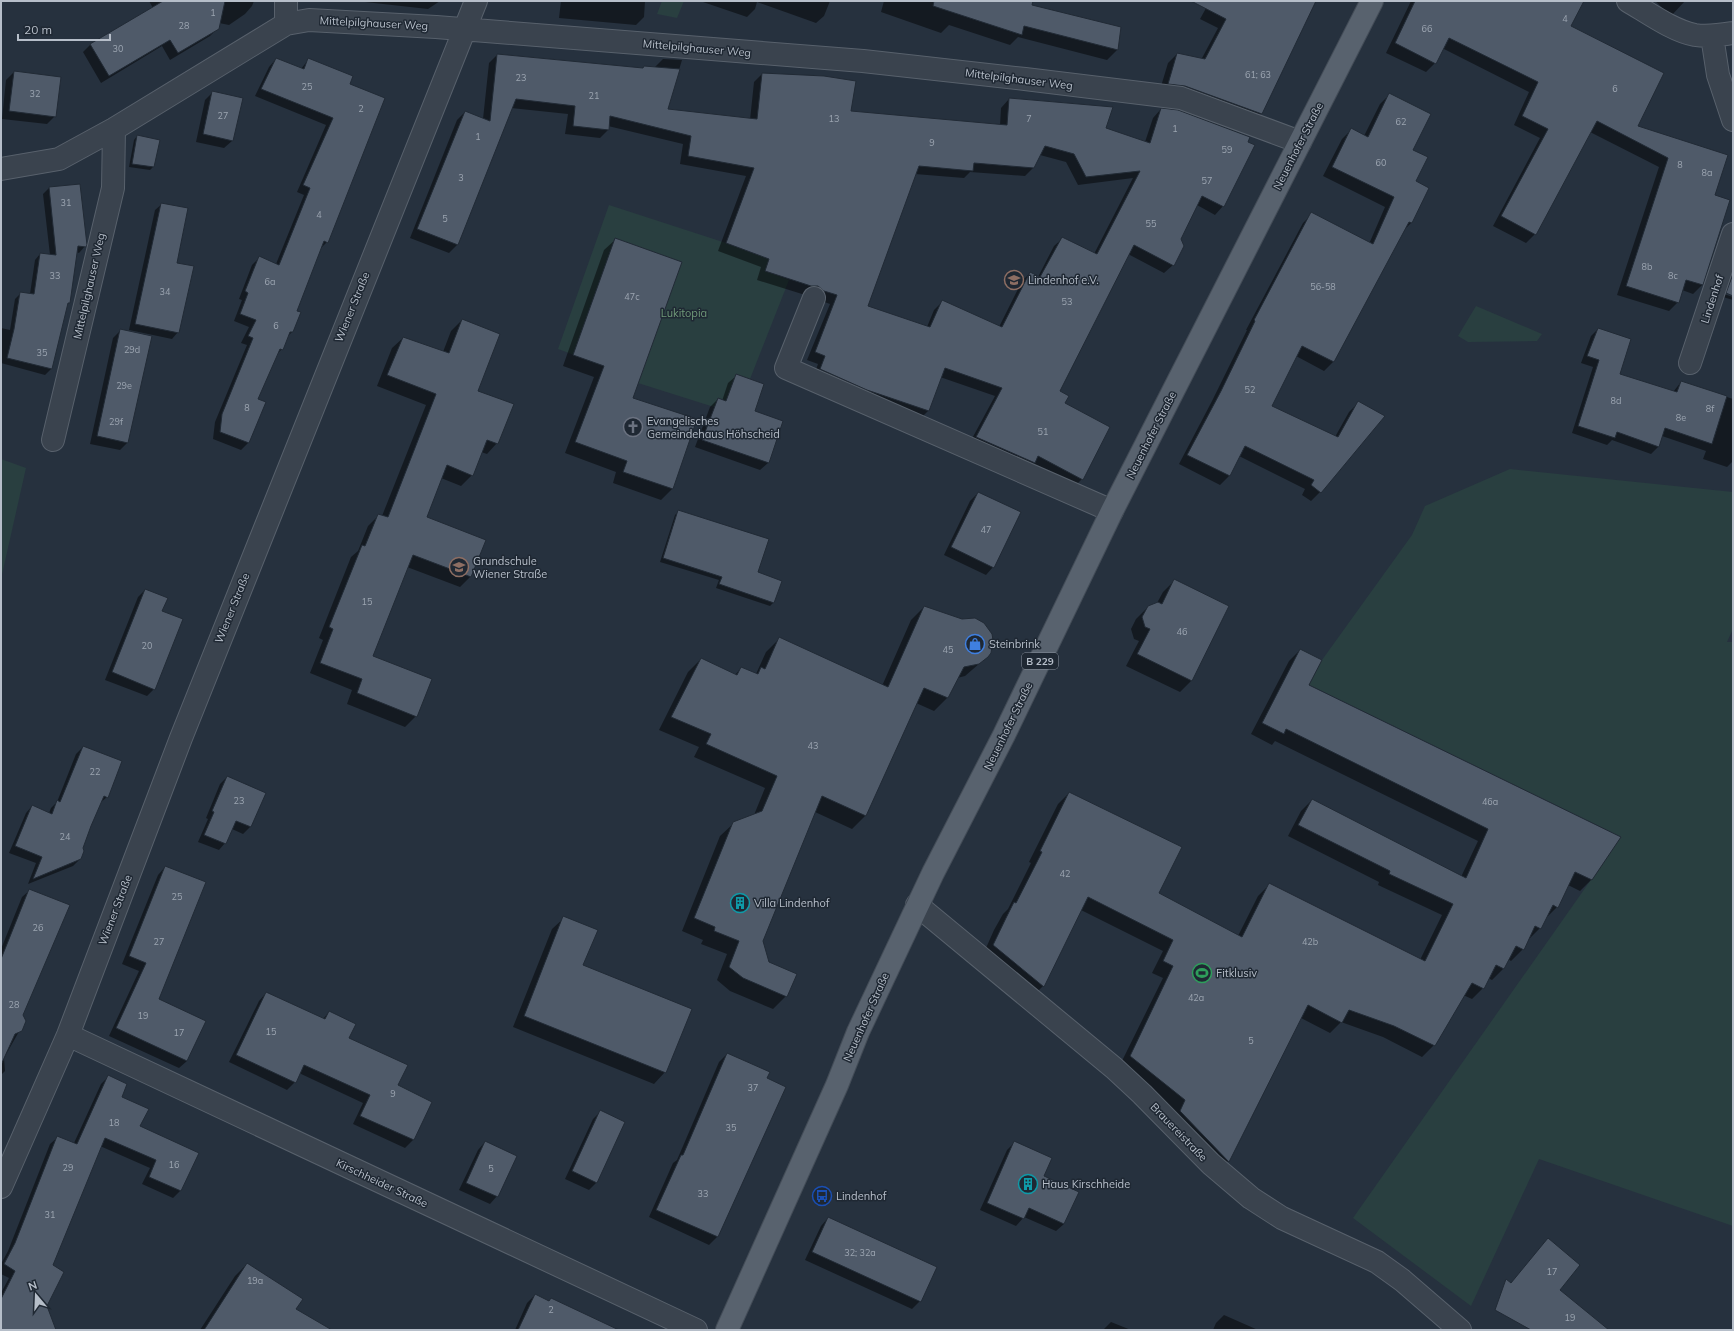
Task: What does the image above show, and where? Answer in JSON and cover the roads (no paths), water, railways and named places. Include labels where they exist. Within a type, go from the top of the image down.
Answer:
[{"type":"main road","name":"Neuenhofer Straße","points":[[727,1330],[837,1085],[858,1032],[917,905],[1004,735],[1112,511],[1372,1]]},
{"type":"street","points":[[286,1],[286,24]]},
{"type":"street","name":"Wiener Straße","points":[[1,1187],[68,1035],[180,738],[476,1]]},
{"type":"street","points":[[1628,1],[1680,30],[1694,35],[1723,35],[1718,75],[1733,120]]},
{"type":"street","name":"Mittelpilghauser Weg","points":[[1,169],[59,159],[114,129],[286,24],[309,20],[464,30],[868,62],[1181,98],[1300,142]]},
{"type":"street","name":"Mittelpilghauser Weg","points":[[53,440],[113,188],[114,129]]},
{"type":"street","name":"Lindenhof","points":[[1690,363],[1733,234]]},
{"type":"street","points":[[814,298],[786,368],[1112,511]]},
{"type":"street","name":"Brauereistraße","points":[[917,905],[1114,1068],[1142,1094],[1211,1164],[1251,1198],[1282,1218],[1377,1262],[1402,1280],[1460,1330]]},
{"type":"street","name":"Kirschheider Straße","points":[[68,1035],[696,1330]]},
{"type":"place","name":"Lindenhof e.V.","points":[[1014,280]]},
{"type":"place","name":"Evangelisches Gemeindehaus Höhscheid","points":[[633,427]]},
{"type":"place","name":"Grundschule Wiener Straße","points":[[459,567]]},
{"type":"place","name":"Steinbrink","points":[[975,644]]},
{"type":"place","name":"Villa Lindenhof","points":[[740,903]]},
{"type":"place","name":"Fitklusiv","points":[[1202,973]]},
{"type":"place","name":"Haus Kirschheide","points":[[1028,1184]]},
{"type":"place","name":"Lindenhof","points":[[822,1196]]},
{"type":"park label","name":"Lukitopia","points":[[684,313]]}]
